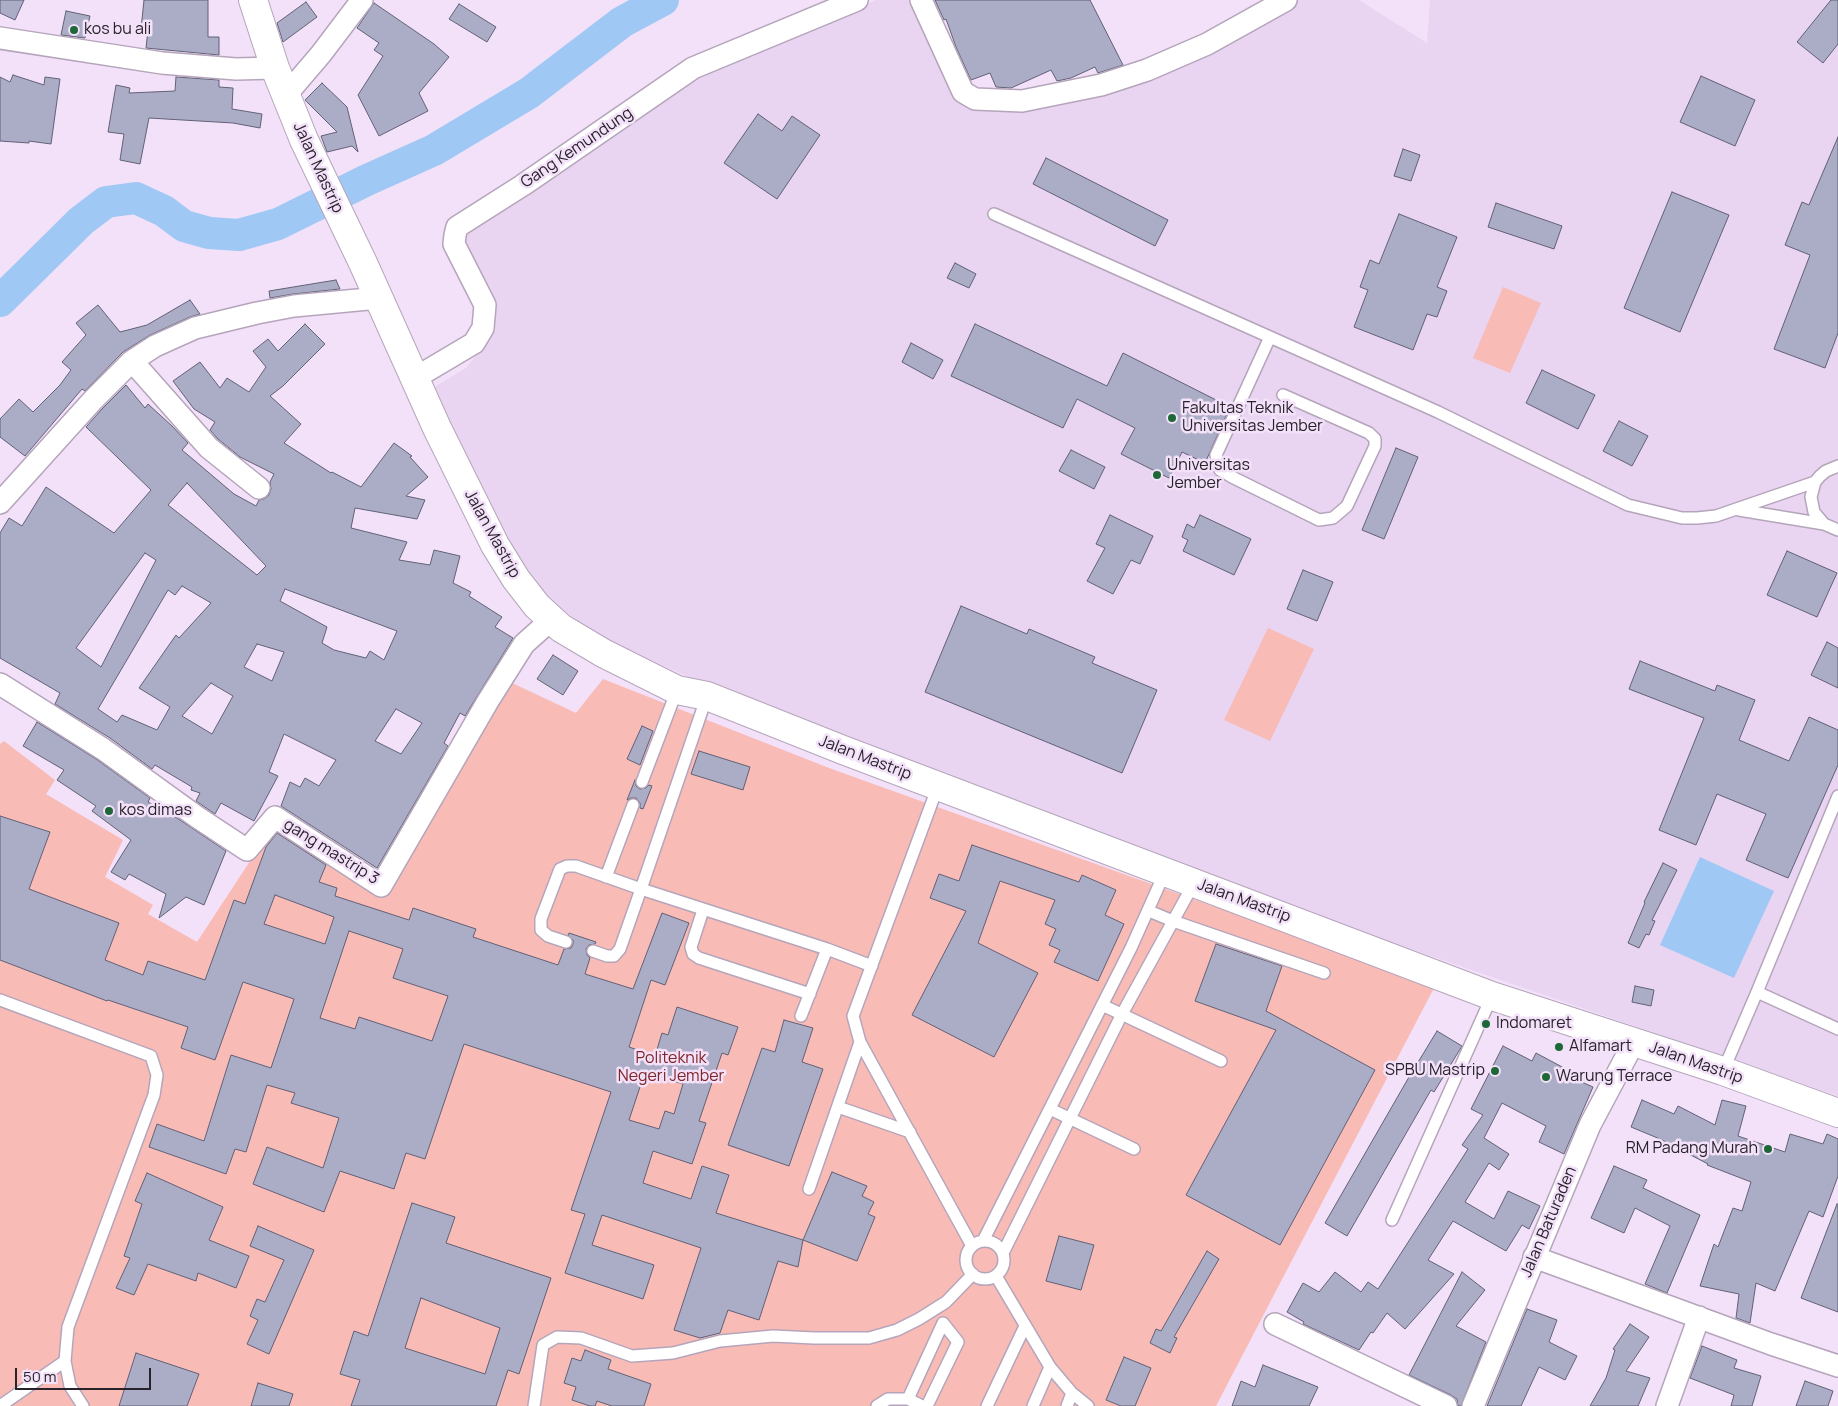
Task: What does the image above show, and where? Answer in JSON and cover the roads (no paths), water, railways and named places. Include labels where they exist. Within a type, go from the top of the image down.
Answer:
[{"type":"main road","name":"Jalan Mastrip","points":[[253,0],[275,68],[304,140],[379,298],[424,373],[495,545],[516,579],[537,606],[562,628],[602,653],[676,690],[707,696],[938,786],[1492,996],[1723,1071],[1838,1113]]},
{"type":"street","points":[[286,95],[321,54],[362,0]]},
{"type":"street","name":"Gang Kemundung","points":[[424,373],[474,343],[483,328],[485,305],[454,244],[458,227],[523,185],[693,68],[857,0]]},
{"type":"street","points":[[921,0],[963,92],[975,99],[1022,101],[1101,85],[1147,70],[1207,44],[1286,0]]},
{"type":"street","points":[[0,38],[162,63],[236,69],[275,68]]},
{"type":"street","points":[[0,503],[93,400],[132,361],[155,346],[195,328],[221,321],[294,306],[379,298]]},
{"type":"street","points":[[132,361],[209,448],[259,488]]},
{"type":"street","name":"gang mastrip 3","points":[[0,684],[103,749],[197,817],[248,850],[275,817],[381,886],[488,701],[524,644],[552,619]]},
{"type":"street","name":"Jalan Baturaden","points":[[1473,1406],[1590,1125],[1634,1042]]},
{"type":"street","points":[[1534,1257],[1838,1366]]},
{"type":"street","points":[[1667,1406],[1699,1317]]},
{"type":"street","points":[[1275,1324],[1446,1406]]},
{"type":"lane","points":[[994,214],[1438,412],[1628,505],[1668,516],[1697,518],[1716,516],[1815,482],[1826,471],[1838,466]]},
{"type":"lane","points":[[1270,338],[1216,456],[1220,470],[1319,520],[1333,518],[1347,506],[1375,446],[1375,439],[1369,433],[1283,395]]},
{"type":"lane","points":[[1815,482],[1811,497],[1814,512],[1824,524]]},
{"type":"lane","points":[[1736,509],[1824,524],[1838,530]]},
{"type":"lane","points":[[642,782],[676,690]]},
{"type":"lane","points":[[593,951],[607,956],[614,956],[620,949],[707,696]]},
{"type":"lane","points":[[938,786],[853,1016],[860,1042],[972,1246]]},
{"type":"lane","points":[[1723,1071],[1838,796]]},
{"type":"lane","points":[[606,876],[633,806]]},
{"type":"lane","points":[[566,942],[548,936],[541,930],[541,919],[560,869],[567,866],[576,866],[703,910],[827,949],[872,966]]},
{"type":"lane","points":[[983,1242],[1149,911],[1166,872]]},
{"type":"lane","points":[[1003,1253],[995,1244],[983,1242],[972,1246],[968,1252],[966,1264],[972,1274],[984,1279],[996,1276],[1004,1266],[1003,1253],[1122,1014],[1194,882]]},
{"type":"lane","points":[[703,910],[691,947],[693,954],[699,958],[810,994]]},
{"type":"lane","points":[[1149,911],[1173,922],[1324,973]]},
{"type":"lane","points":[[801,1016],[827,949]]},
{"type":"lane","points":[[1757,992],[1838,1029]]},
{"type":"lane","points":[[1392,1220],[1492,996]]},
{"type":"lane","points":[[0,1000],[151,1056],[157,1075],[154,1095],[68,1327],[65,1361],[70,1386],[83,1406]]},
{"type":"lane","points":[[1102,1005],[1221,1061]]},
{"type":"lane","points":[[809,1189],[860,1042]]},
{"type":"lane","points":[[838,1107],[910,1132]]},
{"type":"lane","points":[[1050,1109],[1134,1149]]},
{"type":"lane","points":[[534,1406],[543,1345],[557,1337],[581,1338],[632,1356],[673,1354],[720,1341],[773,1336],[869,1338],[897,1330],[919,1319],[946,1302],[972,1274]]},
{"type":"lane","points":[[996,1276],[1050,1367],[1072,1393],[1088,1406]]},
{"type":"lane","points":[[908,1399],[942,1322],[946,1302]]},
{"type":"lane","points":[[927,1406],[958,1342],[942,1322]]},
{"type":"lane","points":[[987,1406],[1025,1326]]},
{"type":"lane","points":[[0,1406],[65,1361]]},
{"type":"lane","points":[[1033,1406],[1050,1367]]},
{"type":"lane","points":[[1067,1406],[1072,1393]]},
{"type":"lane","points":[[876,1406],[888,1399],[908,1399],[922,1406]]},
{"type":"water","points":[[1700,857],[1774,891],[1734,978],[1660,945]]},
{"type":"waterway","points":[[0,301],[81,221],[106,202],[136,198],[164,211],[184,226],[209,233],[239,235],[278,224],[367,180],[434,150],[529,93],[622,22],[663,0]]},
{"type":"place","name":"kos bu ali","points":[[74,30]]},
{"type":"place","name":"Fakultas Teknik Universitas Jember","points":[[1172,418]]},
{"type":"place","name":"Universitas Jember","points":[[1157,475]]},
{"type":"place","name":"kos dimas","points":[[109,811]]},
{"type":"place","name":"Indomaret","points":[[1486,1024]]},
{"type":"place","name":"Alfamart","points":[[1559,1047]]},
{"type":"place","name":"SPBU Mastrip","points":[[1495,1071]]},
{"type":"place","name":"Warung Terrace","points":[[1546,1077]]},
{"type":"place","name":"RM Padang Murah","points":[[1768,1149]]},
{"type":"park label","name":"Politeknik Negeri Jember","points":[[671,1068]]}]
